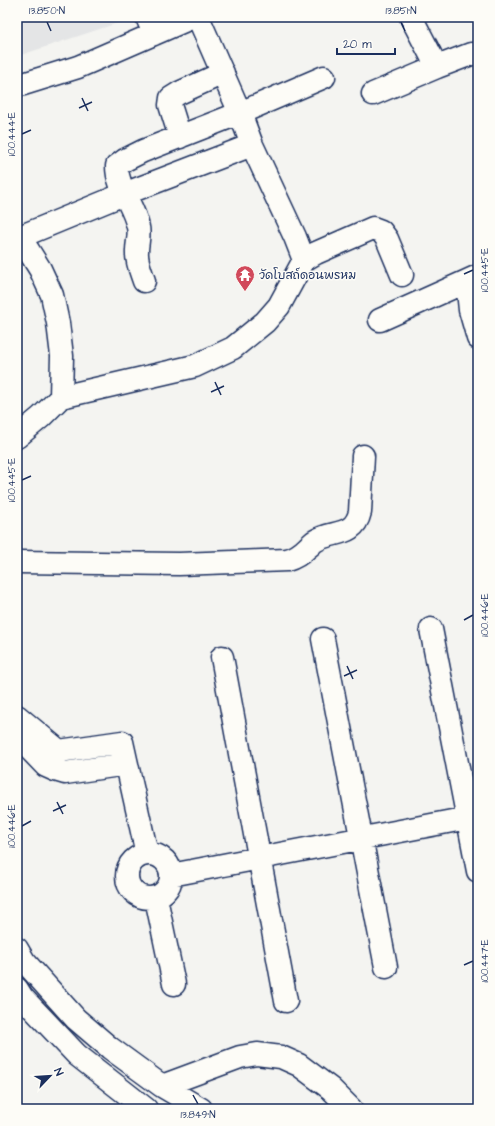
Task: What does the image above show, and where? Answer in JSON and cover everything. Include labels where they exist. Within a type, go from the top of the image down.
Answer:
[{"type":"street","points":[[17,86],[78,67],[150,26],[193,17]]},
{"type":"street","points":[[198,17],[240,113],[252,145],[295,237],[304,260]]},
{"type":"street","points":[[411,17],[437,67]]},
{"type":"street","points":[[373,94],[471,54],[478,54]]},
{"type":"street","points":[[180,138],[170,105],[171,98],[223,73]]},
{"type":"street","points":[[144,281],[136,252],[138,228],[134,215],[124,194],[117,172],[117,166],[143,151],[180,138],[324,77]]},
{"type":"street","points":[[61,397],[62,356],[58,323],[52,295],[40,269],[18,238],[124,194],[252,145]]},
{"type":"street","points":[[17,437],[41,417],[61,397],[195,366],[233,348],[265,322],[279,306],[304,260],[316,253],[373,228],[381,232],[387,240],[402,275]]},
{"type":"street","points":[[380,320],[472,278],[470,310],[478,338]]},
{"type":"street","points":[[17,562],[179,564],[287,560],[295,558],[315,541],[326,535],[340,533],[350,529],[358,520],[360,512],[363,456]]},
{"type":"street","points":[[432,628],[478,871]]},
{"type":"street","points":[[323,639],[386,966]]},
{"type":"street","points":[[222,657],[286,1001]]},
{"type":"street","points":[[17,716],[59,751],[122,742],[147,854]]},
{"type":"street","points":[[17,736],[46,766],[65,773],[127,764]]},
{"type":"street","points":[[171,875],[468,818]]},
{"type":"street","points":[[147,854],[154,854],[161,857],[170,868],[171,875],[168,889],[156,898],[149,899],[141,898],[135,894],[130,888],[126,873],[128,866],[133,860],[139,856],[147,854]]},
{"type":"street","points":[[156,898],[174,984]]},
{"type":"street","points":[[17,949],[24,961],[76,1019],[110,1048],[162,1086],[200,1109]]},
{"type":"street","points":[[17,989],[22,997],[77,1055],[146,1109]]},
{"type":"street","points":[[162,1086],[240,1058],[257,1054],[281,1057],[299,1065],[330,1089],[351,1109]]},
{"type":"shaded area","points":[[17,17],[136,17],[18,56]]},
{"type":"place","name":"วัดโบสถ์ดอนพรหม","points":[[245,292]]}]
